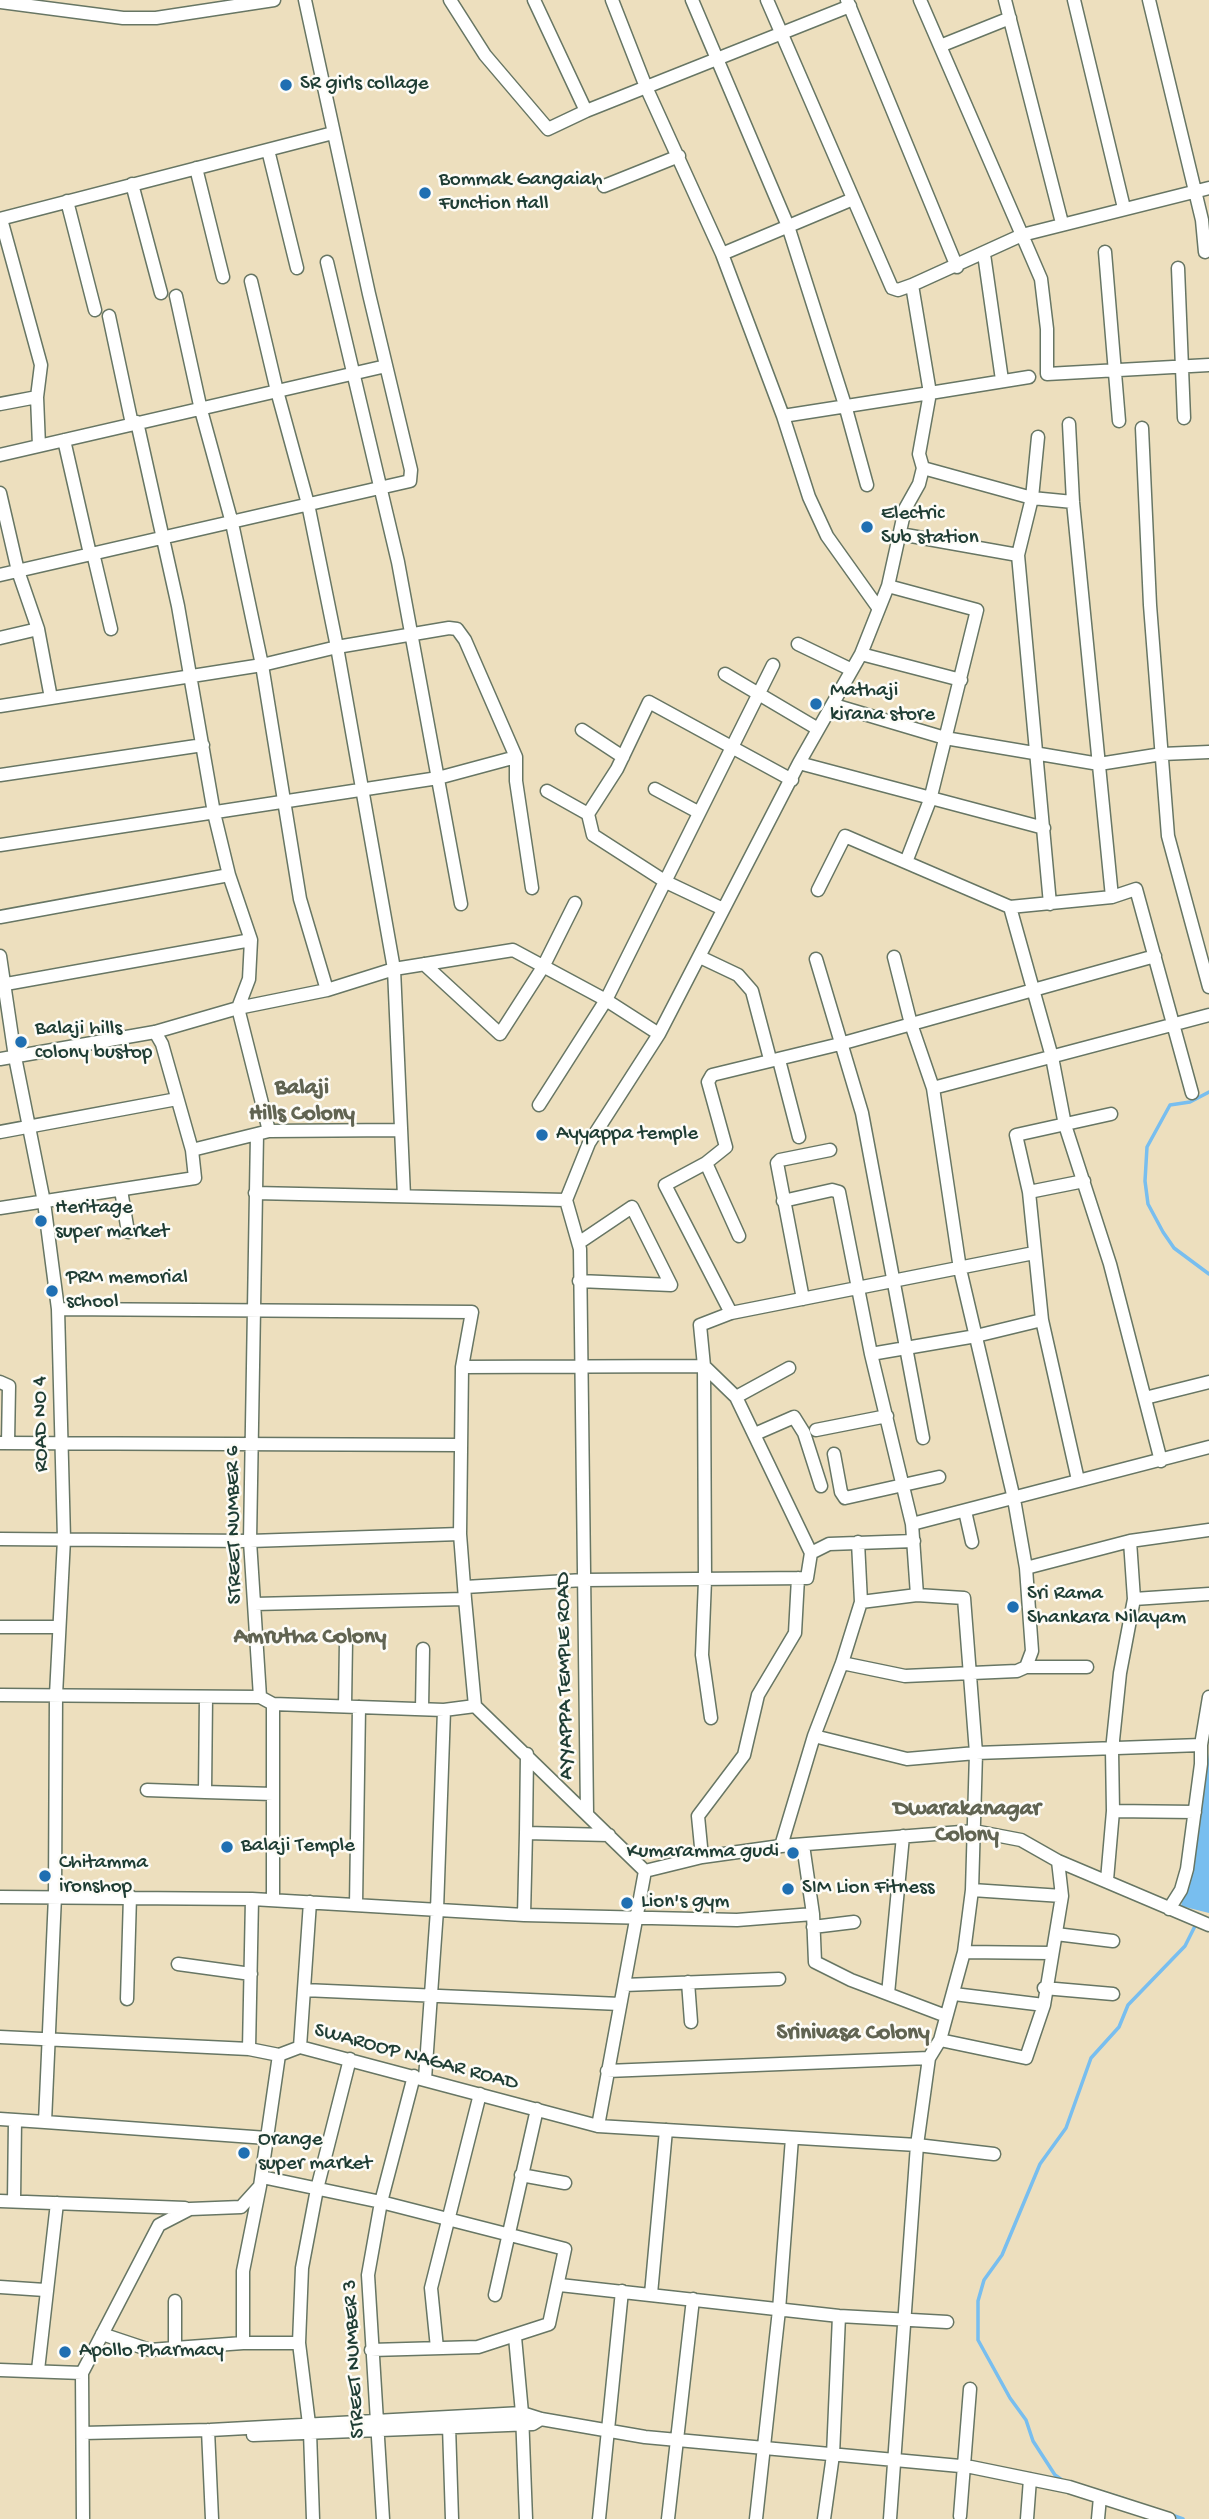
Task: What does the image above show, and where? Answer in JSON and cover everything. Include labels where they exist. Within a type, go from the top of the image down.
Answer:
[{"type":"street","points":[[0,2],[23,2],[122,18],[156,18],[220,5],[274,0]]},
{"type":"street","points":[[0,575],[410,481],[411,470],[305,0]]},
{"type":"street","points":[[450,0],[485,55],[548,129],[586,111],[780,36],[849,3],[957,267]]},
{"type":"street","points":[[534,0],[586,111]]},
{"type":"street","points":[[611,0],[646,87],[680,156],[722,254],[783,416],[809,497],[823,526],[879,609]]},
{"type":"street","points":[[692,0],[788,226],[845,405],[867,485]]},
{"type":"street","points":[[767,0],[780,36],[892,288],[898,290],[957,267],[1022,235],[1209,188]]},
{"type":"street","points":[[920,0],[1041,279],[1047,329],[1047,374],[1209,365]]},
{"type":"street","points":[[1005,0],[1062,223]]},
{"type":"street","points":[[1074,0],[1124,208]]},
{"type":"street","points":[[1149,0],[1202,220],[1205,252]]},
{"type":"street","points":[[940,46],[1010,18]]},
{"type":"street","points":[[39,446],[37,397],[41,365],[1,219],[333,133]]},
{"type":"street","points":[[268,149],[297,268]]},
{"type":"street","points":[[604,186],[680,156]]},
{"type":"street","points":[[196,168],[223,277]]},
{"type":"street","points":[[132,184],[161,293]]},
{"type":"street","points":[[722,254],[853,199]]},
{"type":"street","points":[[66,201],[95,310]]},
{"type":"street","points":[[1105,252],[1119,421]]},
{"type":"street","points":[[984,254],[1002,380]]},
{"type":"street","points":[[327,262],[398,562],[461,904]]},
{"type":"street","points":[[1178,268],[1184,418]]},
{"type":"street","points":[[251,281],[276,391],[308,505],[337,647],[394,969],[404,1196]]},
{"type":"street","points":[[255,1193],[566,1200],[589,1143],[659,1034],[799,763],[834,705],[860,654],[888,586],[905,509],[919,484],[923,468],[919,454],[930,393],[912,285]]},
{"type":"street","points":[[176,296],[201,410],[232,523],[286,802],[300,899],[327,990]]},
{"type":"street","points":[[109,316],[191,674],[214,813],[229,875],[251,940],[249,979],[238,1008]]},
{"type":"street","points":[[0,455],[276,391],[356,376],[386,366]]},
{"type":"street","points":[[783,416],[1029,377]]},
{"type":"street","points":[[0,404],[37,397]]},
{"type":"street","points":[[1069,424],[1073,502],[1112,897]]},
{"type":"street","points":[[1142,428],[1150,605],[1168,836],[1209,987]]},
{"type":"street","points":[[1038,438],[1032,498],[1018,555],[1050,904]]},
{"type":"street","points":[[64,440],[111,629]]},
{"type":"street","points":[[923,468],[1032,498],[1073,502]]},
{"type":"street","points":[[0,493],[19,571],[37,629],[51,698]]},
{"type":"street","points":[[900,534],[1018,555]]},
{"type":"street","points":[[888,586],[977,610],[930,800],[906,862]]},
{"type":"street","points":[[0,638],[37,629]]},
{"type":"street","points":[[0,706],[261,665],[337,647],[457,629],[465,640],[516,757],[516,781],[532,888]]},
{"type":"street","points":[[798,644],[852,670]]},
{"type":"street","points":[[860,654],[961,680]]},
{"type":"street","points":[[539,1105],[606,1000],[773,665]]},
{"type":"street","points":[[724,674],[818,729]]},
{"type":"street","points":[[723,909],[666,882],[593,835],[588,814],[623,757],[649,702],[792,780]]},
{"type":"street","points":[[834,705],[944,738],[1038,756],[1099,764],[1162,754],[1209,752]]},
{"type":"street","points":[[582,730],[623,757]]},
{"type":"street","points":[[0,775],[203,745]]},
{"type":"street","points":[[0,845],[438,778],[516,757]]},
{"type":"street","points":[[799,763],[930,800],[1044,828]]},
{"type":"street","points":[[655,789],[698,812]]},
{"type":"street","points":[[547,791],[588,814]]},
{"type":"street","points":[[818,890],[845,836],[1010,907],[1112,897],[1136,888],[1192,1093]]},
{"type":"street","points":[[0,917],[229,875]]},
{"type":"street","points":[[424,964],[500,1034],[543,967],[575,903]]},
{"type":"street","points":[[1010,907],[1052,1057],[1065,1125],[1084,1181],[1161,1461]]},
{"type":"street","points":[[2,984],[251,940]]},
{"type":"street","points":[[0,1059],[155,1032],[238,1008],[327,990],[394,969],[513,950],[606,1000],[659,1034]]},
{"type":"street","name":"ROAD NO 4","points":[[0,956],[2,984],[15,1057],[44,1202],[58,1309],[64,1539],[56,1695],[55,1896],[45,2122]]},
{"type":"street","points":[[731,1313],[665,1185],[706,1163],[726,1147],[709,1077],[840,1044],[1155,956]]},
{"type":"street","points":[[700,957],[737,975],[752,991],[799,1137]]},
{"type":"street","points":[[894,957],[911,1024],[933,1088],[960,1269],[1014,1499],[1026,1568],[1032,1651],[1027,1667]]},
{"type":"street","points":[[816,959],[862,1113],[923,1438]]},
{"type":"street","name":"STREET NUMBER 6","points":[[238,1008],[263,1133],[255,1193],[250,1541],[260,1697]]},
{"type":"street","points":[[933,1088],[1209,1015]]},
{"type":"street","points":[[0,1208],[195,1178],[192,1150],[162,1044],[155,1032]]},
{"type":"street","points":[[0,1132],[177,1098]]},
{"type":"street","points":[[1078,1480],[1042,1320],[1029,1192],[1016,1135],[1111,1114]]},
{"type":"street","points":[[192,1150],[263,1133],[400,1130]]},
{"type":"street","points":[[803,1299],[777,1169],[780,1160],[830,1150]]},
{"type":"street","points":[[706,1163],[739,1236]]},
{"type":"street","points":[[1029,1192],[1084,1181]]},
{"type":"street","points":[[121,1190],[128,1232]]},
{"type":"street","points":[[783,1201],[832,1190],[839,1192],[871,1354],[912,1524],[917,1595]]},
{"type":"street","name":"AYYAPPA TEMPLE ROAD","points":[[566,1200],[580,1242],[587,1813]]},
{"type":"street","points":[[579,1281],[671,1285],[632,1207],[580,1242]]},
{"type":"street","points":[[711,1718],[702,1656],[705,1580],[704,1366],[699,1325],[731,1313],[1034,1253]]},
{"type":"street","points":[[58,1309],[472,1312],[462,1367],[460,1534],[475,1706],[645,1871]]},
{"type":"street","points":[[871,1354],[976,1336],[1042,1320]]},
{"type":"street","points":[[254,1604],[465,1593],[584,1580],[807,1578],[811,1553],[755,1434],[736,1397],[704,1366],[462,1367]]},
{"type":"street","points":[[736,1397],[789,1368]]},
{"type":"street","points":[[0,1382],[9,1387],[4,1443],[461,1444]]},
{"type":"street","points":[[1145,1398],[1209,1382]]},
{"type":"street","points":[[816,1430],[887,1416]]},
{"type":"street","points":[[755,1434],[794,1417],[804,1433],[821,1486]]},
{"type":"street","points":[[912,1524],[1209,1447]]},
{"type":"street","points":[[834,1454],[841,1492],[845,1498],[939,1477]]},
{"type":"street","points":[[965,1511],[972,1542]]},
{"type":"street","points":[[1026,1568],[1130,1541],[1209,1530]]},
{"type":"street","points":[[0,1539],[250,1541],[460,1534]]},
{"type":"street","points":[[811,1553],[829,1544],[914,1541]]},
{"type":"street","points":[[1107,1880],[1113,1811],[1112,1750],[1120,1673],[1134,1599],[1130,1541]]},
{"type":"street","points":[[781,1846],[814,1736],[842,1663],[861,1602],[858,1542]]},
{"type":"street","points":[[702,1857],[698,1816],[744,1755],[758,1695],[795,1633],[798,1578]]},
{"type":"street","points":[[1134,1599],[1209,1594]]},
{"type":"street","points":[[861,1602],[917,1595],[964,1598],[976,1753],[972,1890],[964,1952],[940,2040],[929,2058],[917,2146],[890,2519]]},
{"type":"street","points":[[0,1627],[59,1627]]},
{"type":"street","points":[[345,1706],[346,1641]]},
{"type":"street","points":[[422,1709],[423,1649]]},
{"type":"street","points":[[842,1663],[905,1675],[968,1673],[1027,1667],[1087,1667]]},
{"type":"street","points":[[0,1695],[260,1697],[273,1704],[443,1710],[475,1706]]},
{"type":"street","points":[[205,1792],[206,1697]]},
{"type":"street","points":[[1169,1909],[1185,1880],[1209,1698]]},
{"type":"street","points":[[273,1704],[273,1900]]},
{"type":"street","points":[[356,1905],[359,1707]]},
{"type":"street","name":"STREET NUMBER 3","points":[[383,2519],[368,2275],[381,2202],[419,2078],[433,1996],[443,1710]]},
{"type":"street","points":[[814,1736],[907,1759],[976,1753],[1201,1745]]},
{"type":"street","points":[[524,1915],[527,1754]]},
{"type":"street","points":[[147,1790],[273,1794]]},
{"type":"street","points":[[1113,1811],[1195,1812]]},
{"type":"street","points":[[645,1871],[702,1857],[781,1846],[974,1831],[1021,1840],[1058,1861],[1200,1922]]},
{"type":"street","points":[[526,1833],[609,1835]]},
{"type":"street","points":[[888,1994],[903,1836]]},
{"type":"street","points":[[803,1845],[813,1921],[815,1962],[822,1968],[946,2016]]},
{"type":"street","points":[[940,2040],[1026,2058],[1044,2005],[1044,1988],[1056,1934],[1062,1896],[1058,1861]]},
{"type":"street","points":[[598,2126],[645,1871]]},
{"type":"street","points":[[972,1890],[1062,1896]]},
{"type":"street","points":[[127,1999],[130,1896]]},
{"type":"street","points":[[0,1897],[252,1899],[524,1915],[854,1922]]},
{"type":"street","points":[[249,2049],[252,1899]]},
{"type":"street","points":[[300,2047],[310,1902]]},
{"type":"street","points":[[1056,1934],[1113,1941]]},
{"type":"street","points":[[964,1952],[1051,1953]]},
{"type":"street","points":[[178,1964],[251,1974]]},
{"type":"street","points":[[624,1984],[779,1979]]},
{"type":"street","points":[[688,1982],[691,2022]]},
{"type":"street","points":[[1044,1988],[1113,1994]]},
{"type":"street","points":[[304,1990],[620,2004]]},
{"type":"street","points":[[954,1994],[1044,2005]]},
{"type":"street","points":[[0,2037],[249,2049],[279,2055],[261,2181],[243,2271],[243,2343]]},
{"type":"street","name":"SWAROOP NAGAR ROAD","points":[[279,2055],[300,2047],[598,2126],[917,2146],[994,2154]]},
{"type":"street","points":[[607,2071],[929,2058]]},
{"type":"street","points":[[313,2519],[309,2427],[299,2343],[302,2268],[317,2189],[350,2059]]},
{"type":"street","points":[[437,2348],[431,2288],[480,2094]]},
{"type":"street","points":[[495,2295],[537,2109]]},
{"type":"street","points":[[0,2119],[267,2137]]},
{"type":"street","points":[[14,2201],[15,2120]]},
{"type":"street","points":[[651,2294],[666,2130]]},
{"type":"street","points":[[756,2519],[779,2310],[792,2138]]},
{"type":"street","points":[[521,2175],[565,2183]]},
{"type":"street","points":[[261,2181],[381,2202],[565,2249],[560,2285],[549,2324],[478,2347],[371,2350]]},
{"type":"street","points":[[0,2201],[190,2209],[241,2207],[261,2181]]},
{"type":"street","points":[[38,2371],[45,2290],[57,2203]]},
{"type":"street","points":[[83,2519],[82,2373],[159,2225],[190,2209]]},
{"type":"street","points":[[560,2285],[839,2316],[947,2322]]},
{"type":"street","points":[[0,2287],[45,2290]]},
{"type":"street","points":[[599,2519],[622,2291]]},
{"type":"street","points":[[668,2519],[693,2299]]},
{"type":"street","points":[[175,2301],[175,2348]]},
{"type":"street","points":[[824,2519],[833,2455],[839,2316]]},
{"type":"street","points":[[102,2334],[150,2350],[243,2343],[299,2343]]},
{"type":"street","points":[[515,2337],[522,2418],[526,2519]]},
{"type":"street","points":[[0,2370],[82,2373]]},
{"type":"street","points":[[960,2516],[970,2389]]},
{"type":"street","points":[[378,2424],[449,2426],[522,2418]]},
{"type":"street","points":[[83,2437],[541,2419],[678,2441],[964,2466],[1100,2497],[1166,2518]]},
{"type":"street","points":[[449,2426],[452,2519]]},
{"type":"street","points":[[209,2434],[212,2519]]},
{"type":"street","points":[[1027,2519],[1030,2479]]},
{"type":"street","points":[[1098,2519],[1100,2497]]},
{"type":"water","points":[[1209,1753],[1209,1913],[1181,1906],[1195,1847]]},
{"type":"waterway","points":[[1209,1092],[1190,1102],[1170,1105],[1147,1147],[1145,1181],[1148,1204],[1174,1248],[1209,1274]]},
{"type":"waterway","points":[[1062,2480],[1055,2475],[1033,2441],[1026,2420],[1010,2398],[978,2340],[978,2301],[984,2280],[1002,2255],[1040,2164],[1066,2128],[1091,2058],[1119,2027],[1128,2005],[1185,1946],[1196,1924]]},
{"type":"waterway","points":[[1079,2485],[1125,2499]]},
{"type":"waterway","points":[[1172,2515],[1183,2519]]},
{"type":"place","name":"SR girls collage","points":[[286,85]]},
{"type":"place","name":"Bommak Gangaiah Function Hall","points":[[425,193]]},
{"type":"place","name":"Electric Sub station","points":[[867,527]]},
{"type":"place","name":"Mathaji kirana store","points":[[816,704]]},
{"type":"place","name":"Balaji hills colony bustop","points":[[21,1042]]},
{"type":"place","name":"Ayyappa temple","points":[[542,1135]]},
{"type":"place","name":"Heritage super market","points":[[41,1221]]},
{"type":"place","name":"PRM memorial school","points":[[52,1291]]},
{"type":"place","name":"Sri Rama Shankara Nilayam","points":[[1013,1607]]},
{"type":"place","name":"Balaji Temple","points":[[227,1847]]},
{"type":"place","name":"Kumaramma gudi","points":[[793,1853]]},
{"type":"place","name":"Chitamma ironshop","points":[[45,1876]]},
{"type":"place","name":"SIM Lion Fitness","points":[[788,1889]]},
{"type":"place","name":"Lion's gym","points":[[627,1903]]},
{"type":"place","name":"Orange super market","points":[[244,2153]]},
{"type":"place","name":"Apollo Pharmacy","points":[[65,2352]]},
{"type":"district","name":"Balaji Hills Colony","points":[[302,1102]]},
{"type":"district","name":"Amrutha Colony","points":[[310,1638]]},
{"type":"district","name":"Dwarakanagar Colony","points":[[967,1823]]},
{"type":"district","name":"Srinivasa Colony","points":[[853,2034]]}]
